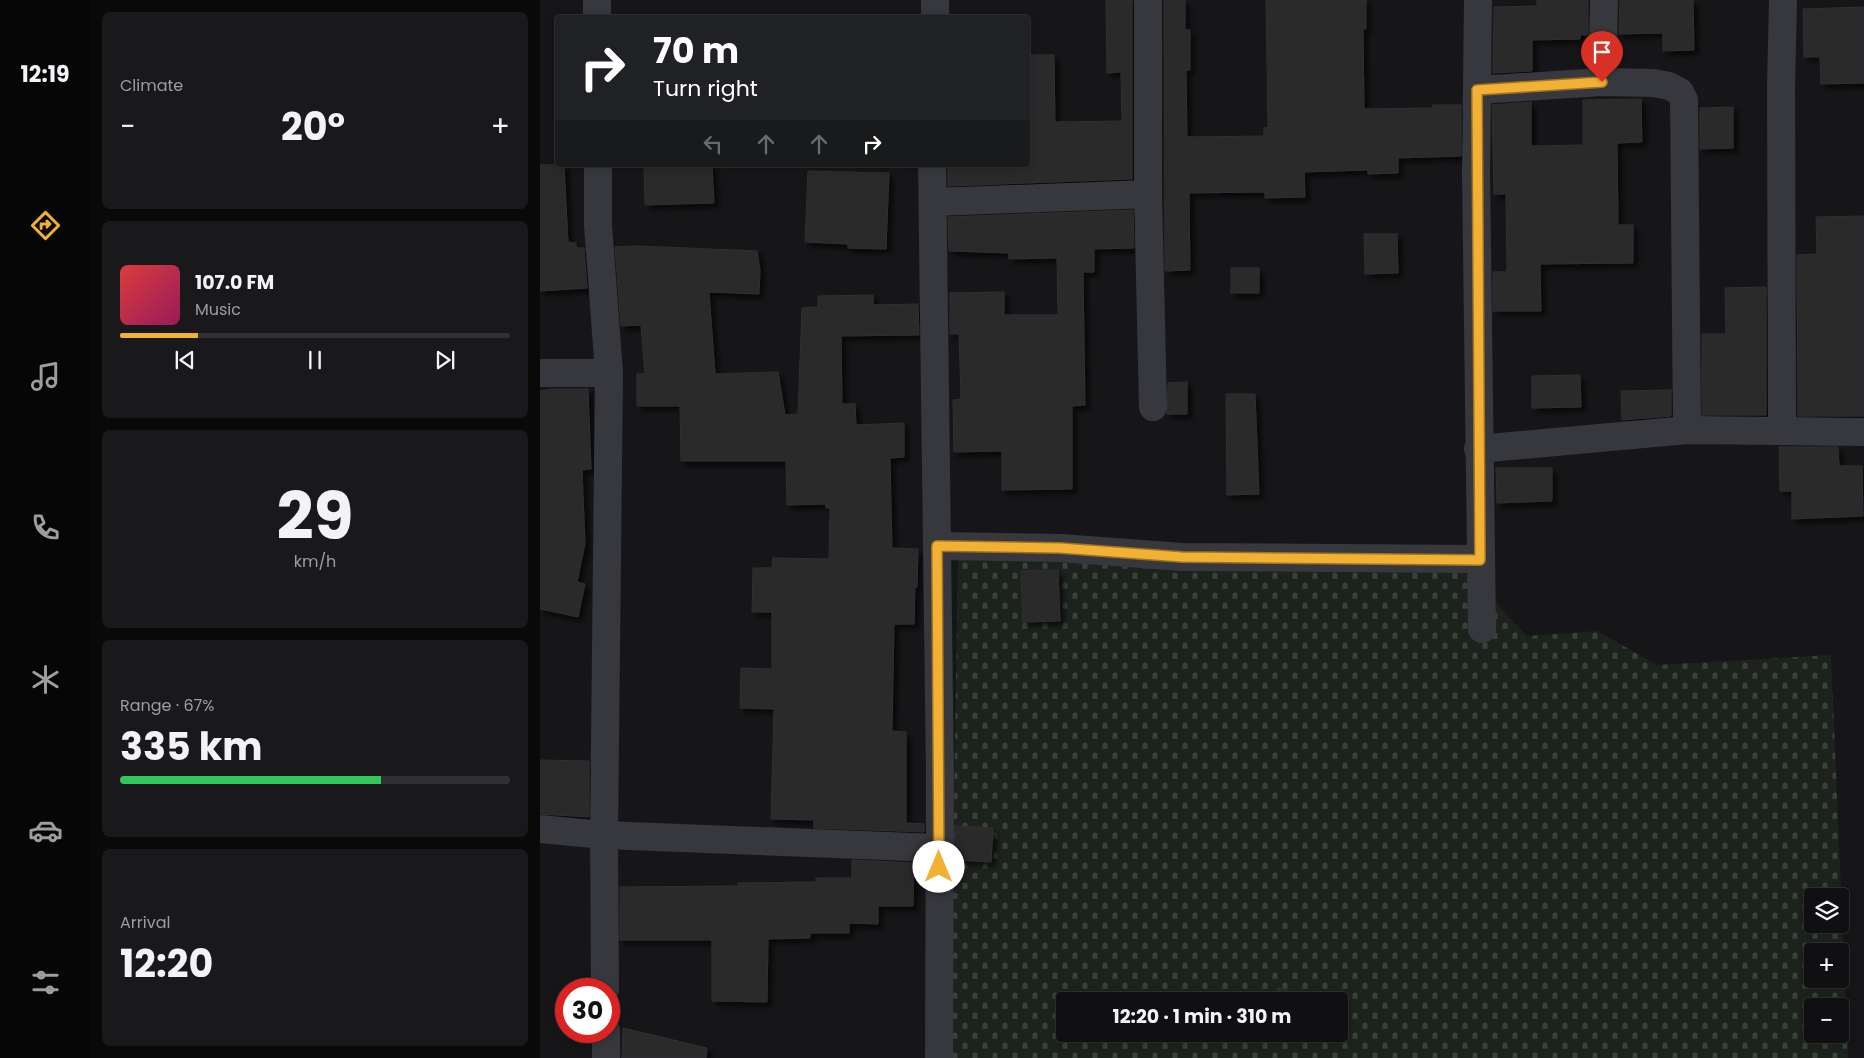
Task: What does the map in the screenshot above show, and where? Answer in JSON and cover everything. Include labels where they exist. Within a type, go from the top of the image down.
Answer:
[{"type":"street","points":[[597,0],[597,15]]},
{"type":"street","points":[[935,0],[935,15]]},
{"type":"street","points":[[1148,0],[1148,194],[1153,407]]},
{"type":"street","points":[[1478,0],[1478,449],[1482,629]]},
{"type":"street","points":[[1602,82],[1604,0]]},
{"type":"street","points":[[1782,431],[1781,87],[1784,0]]},
{"type":"street","points":[[1477,90],[1602,82],[1653,83],[1669,86],[1680,92],[1684,100],[1687,430]]},
{"type":"street","points":[[598,167],[598,225],[608,373],[604,834],[605,978]]},
{"type":"street","points":[[932,167],[937,546],[939,1058]]},
{"type":"street","points":[[932,202],[1148,194]]},
{"type":"street","points":[[540,373],[608,373]]},
{"type":"street","points":[[1478,449],[1687,430],[1864,432]]},
{"type":"street","points":[[937,546],[1060,548],[1182,557],[1480,560]]},
{"type":"street","points":[[540,829],[604,834],[939,848]]},
{"type":"street","points":[[606,1043],[606,1058]]},
{"type":"green space","points":[[958,558],[1466,571],[1527,636],[1597,631],[1657,665],[1831,655],[1841,888],[1804,888],[1804,933],[1843,933],[1843,943],[1804,943],[1804,988],[1845,988],[1845,998],[1804,998],[1804,1043],[1847,1043],[1848,1058],[950,1058]]},
{"type":"building","points":[[1106,0],[1132,0],[1132,179],[948,186],[948,167],[1030,167],[1030,55],[1054,55],[1055,122],[1122,121],[1121,72],[1107,73]]},
{"type":"building","points":[[1164,0],[1185,0],[1185,30],[1190,30],[1190,70],[1186,70],[1187,137],[1264,136],[1264,128],[1268,127],[1266,0],[1366,0],[1366,29],[1363,29],[1364,109],[1433,108],[1432,105],[1461,105],[1461,156],[1398,158],[1398,173],[1368,174],[1368,170],[1304,172],[1305,197],[1265,198],[1265,192],[1189,193],[1190,270],[1165,271]]},
{"type":"building","points":[[1537,0],[1588,0],[1588,35],[1580,35],[1580,39],[1532,40],[1532,71],[1493,73],[1494,7],[1537,6]]},
{"type":"building","points":[[1620,0],[1693,0],[1694,50],[1663,51],[1663,33],[1619,34]]},
{"type":"building","points":[[1864,7],[1864,83],[1821,84],[1820,57],[1804,57],[1803,9]]},
{"type":"building","points":[[1641,99],[1642,142],[1617,143],[1618,225],[1633,225],[1633,263],[1540,264],[1541,311],[1493,311],[1493,272],[1507,272],[1506,194],[1494,194],[1492,105],[1531,102],[1531,146],[1583,145],[1583,100]]},
{"type":"building","points":[[1733,107],[1733,148],[1700,149],[1700,108]]},
{"type":"building","points":[[540,165],[555,165],[555,167],[564,167],[568,242],[576,243],[576,248],[584,248],[587,288],[540,291]]},
{"type":"building","points":[[644,167],[712,167],[714,203],[645,205]]},
{"type":"building","points":[[808,171],[889,173],[886,249],[848,248],[848,244],[805,242]]},
{"type":"building","points":[[1133,210],[1134,248],[1094,249],[1094,272],[1083,272],[1085,405],[1072,406],[1072,489],[1002,490],[1002,451],[954,452],[953,400],[961,399],[959,334],[950,334],[950,293],[1004,292],[1004,315],[1058,315],[1057,258],[1009,259],[1009,253],[949,251],[948,217]]},
{"type":"building","points":[[1864,216],[1864,416],[1798,416],[1797,255],[1817,254],[1816,217]]},
{"type":"building","points":[[1364,234],[1397,234],[1398,273],[1365,274]]},
{"type":"building","points":[[638,246],[757,251],[760,270],[759,294],[709,292],[715,374],[778,372],[785,415],[798,414],[802,308],[818,307],[818,296],[873,295],[873,305],[918,304],[919,335],[841,336],[842,404],[855,404],[856,425],[904,423],[904,457],[890,458],[892,548],[918,549],[917,587],[915,587],[914,624],[894,624],[892,731],[906,732],[906,823],[924,824],[924,832],[814,828],[814,820],[771,819],[774,709],[740,708],[741,668],[772,669],[772,612],[752,612],[753,568],[772,568],[773,558],[829,559],[830,508],[826,508],[826,504],[787,505],[786,461],[681,461],[680,406],[637,406],[637,374],[645,374],[641,325],[621,326],[615,247]]},
{"type":"building","points":[[1231,268],[1259,268],[1259,293],[1231,293]]},
{"type":"building","points":[[1766,287],[1766,415],[1702,415],[1702,334],[1726,334],[1725,288]]},
{"type":"building","points":[[1580,375],[1581,407],[1532,408],[1532,376]]},
{"type":"building","points":[[1187,382],[1187,414],[1167,414],[1168,383]]},
{"type":"building","points":[[588,389],[591,469],[582,470],[585,544],[577,582],[585,584],[578,617],[540,609],[540,391]]},
{"type":"building","points":[[1671,390],[1671,416],[1622,420],[1621,391]]},
{"type":"building","points":[[1226,394],[1255,394],[1259,494],[1227,495]]},
{"type":"building","points":[[1779,447],[1838,447],[1839,466],[1862,466],[1863,516],[1792,519],[1792,491],[1780,491]]},
{"type":"building","points":[[1496,468],[1552,468],[1552,501],[1497,503]]},
{"type":"building","points":[[1058,570],[1060,621],[1023,622],[1021,571]]},
{"type":"building","points":[[540,760],[589,761],[589,817],[540,814]]},
{"type":"building","points":[[955,826],[993,828],[991,862],[955,860]]},
{"type":"building","points":[[852,860],[914,863],[913,906],[878,906],[878,924],[849,923],[849,933],[810,933],[810,938],[768,939],[767,1002],[712,1001],[712,940],[620,940],[620,887],[738,886],[738,883],[816,882],[816,878],[852,878]]},
{"type":"building","points":[[1278,988],[1293,992],[1277,992]]},
{"type":"building","points":[[623,1028],[707,1048],[706,1058],[622,1058]]},
{"type":"route","points":[[939,867],[940,774],[937,546],[1060,548],[1182,557],[1480,560],[1476,193],[1477,90],[1602,82]]}]
